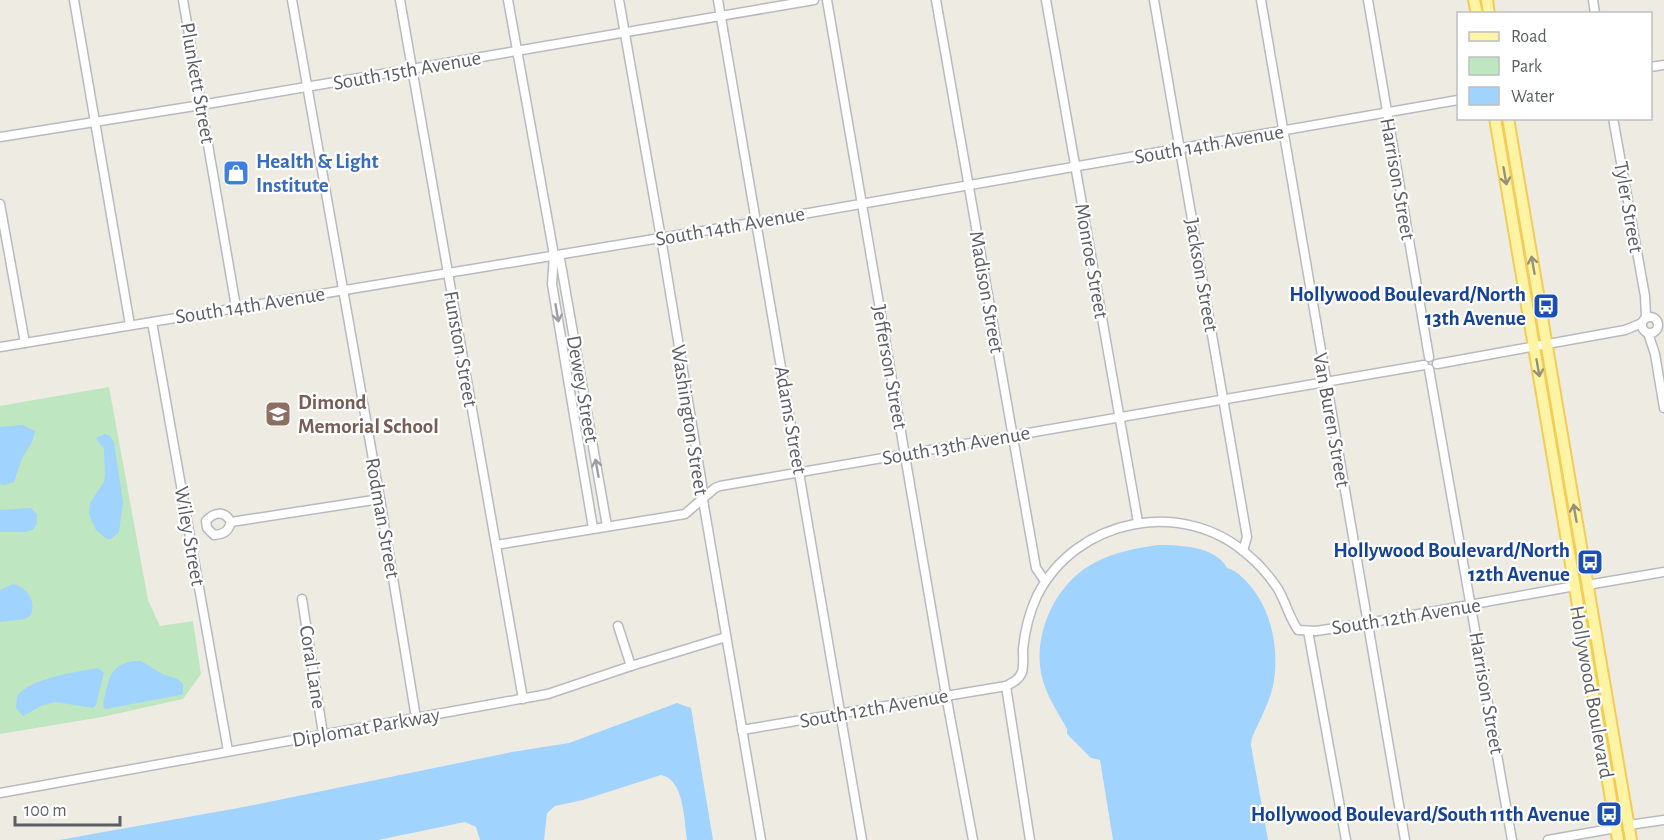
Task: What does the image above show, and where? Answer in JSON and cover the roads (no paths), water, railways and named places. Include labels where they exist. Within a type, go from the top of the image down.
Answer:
[{"type":"main road","name":"Hollywood Boulevard","points":[[1495,120],[1618,840]]},
{"type":"main road","name":"Hollywood Boulevard","points":[[1508,120],[1631,840]]},
{"type":"main road","points":[[1609,787],[1620,812],[1629,825]]},
{"type":"main road","points":[[1616,828],[1624,840]]},
{"type":"street","points":[[74,0],[130,325]]},
{"type":"street","name":"Plunkett Street","points":[[183,0],[236,307]]},
{"type":"street","name":"Rodman Street","points":[[292,0],[416,718]]},
{"type":"street","name":"Funston Street","points":[[400,0],[523,699]]},
{"type":"street","name":"Dewey Street","points":[[508,0],[554,255],[552,284],[593,528]]},
{"type":"street","name":"Washington Street","points":[[619,0],[762,840]]},
{"type":"street","name":"Adams Street","points":[[718,0],[862,840]]},
{"type":"street","name":"South 15th Avenue","points":[[0,137],[201,105],[814,0]]},
{"type":"street","name":"Jefferson Street","points":[[827,0],[973,840]]},
{"type":"street","name":"Madison Street","points":[[936,0],[1036,568],[1045,581]]},
{"type":"street","name":"Monroe Street","points":[[1046,0],[1138,522]]},
{"type":"street","name":"Jackson Street","points":[[1154,0],[1247,537],[1243,551]]},
{"type":"street","name":"Van Buren Street","points":[[1261,0],[1405,840]]},
{"type":"street","name":"Harrison Street","points":[[1368,0],[1512,840]]},
{"type":"street","name":"South 14th Avenue","points":[[0,347],[757,222],[1457,100]]},
{"type":"street","name":"Tyler Street","points":[[1613,120],[1645,296],[1653,325],[1655,354],[1664,408]]},
{"type":"street","points":[[0,204],[25,343]]},
{"type":"street","name":"Dewey Street","points":[[554,255],[560,259],[607,526]]},
{"type":"street","name":"Wiley Street","points":[[152,322],[228,751]]},
{"type":"street","name":"South 13th Avenue","points":[[496,545],[685,514],[720,486],[1653,325]]},
{"type":"street","points":[[231,522],[380,499]]},
{"type":"street","points":[[1030,840],[1006,686],[1016,681],[1022,671],[1028,617],[1045,581],[1059,565],[1091,539],[1138,522],[1174,523],[1205,530],[1232,542],[1257,564],[1278,590],[1298,630],[1308,632],[1346,840]]},
{"type":"street","points":[[1587,585],[1664,572]]},
{"type":"street","name":"South 12th Avenue","points":[[1308,632],[1471,606],[1575,586]]},
{"type":"street","name":"Coral Lane","points":[[302,599],[323,734]]},
{"type":"street","points":[[618,626],[631,666]]},
{"type":"street","name":"Diplomat Parkway","points":[[0,793],[523,699],[572,687],[726,637]]},
{"type":"street","name":"South 12th Avenue","points":[[742,730],[1006,686]]},
{"type":"street","points":[[1629,825],[1664,820]]},
{"type":"street","points":[[1548,840],[1616,828]]},
{"type":"water","points":[[23,425],[35,431],[32,442],[22,458],[14,482],[0,484],[0,427]]},
{"type":"water","points":[[105,434],[110,436],[114,443],[123,502],[119,532],[111,539],[107,539],[96,530],[89,514],[90,503],[104,482],[104,449],[96,438]]},
{"type":"water","points":[[31,508],[37,514],[37,523],[33,530],[0,532],[0,510]]},
{"type":"water","points":[[1158,545],[1196,548],[1215,555],[1227,568],[1235,571],[1246,581],[1255,592],[1268,617],[1274,644],[1275,672],[1271,693],[1251,745],[1268,840],[1113,840],[1100,760],[1091,758],[1067,734],[1067,729],[1044,683],[1040,666],[1042,635],[1046,620],[1061,592],[1071,580],[1096,562],[1118,553]]},
{"type":"water","points":[[13,584],[22,588],[29,595],[32,604],[31,615],[25,619],[0,622],[0,590]]},
{"type":"water","points":[[132,661],[141,661],[164,675],[178,679],[183,684],[183,693],[104,708],[110,676],[118,667]]},
{"type":"water","points":[[98,668],[104,673],[96,705],[93,708],[56,702],[43,705],[23,716],[16,708],[17,696],[32,685],[54,677]]},
{"type":"water","points":[[677,703],[691,708],[713,840],[687,840],[679,792],[669,778],[661,775],[583,800],[555,806],[547,813],[544,840],[480,840],[476,827],[465,822],[378,840],[59,840],[249,806],[512,752],[569,743]]},
{"type":"place","name":"Health & Light Institute","points":[[236,173]]},
{"type":"place","name":"Hollywood Boulevard/North 13th Avenue","points":[[1546,306]]},
{"type":"place","name":"Dimond Memorial School","points":[[278,414]]},
{"type":"place","name":"Hollywood Boulevard/North 12th Avenue","points":[[1590,562]]},
{"type":"place","name":"Hollywood Boulevard/South 11th Avenue","points":[[1609,814]]}]
